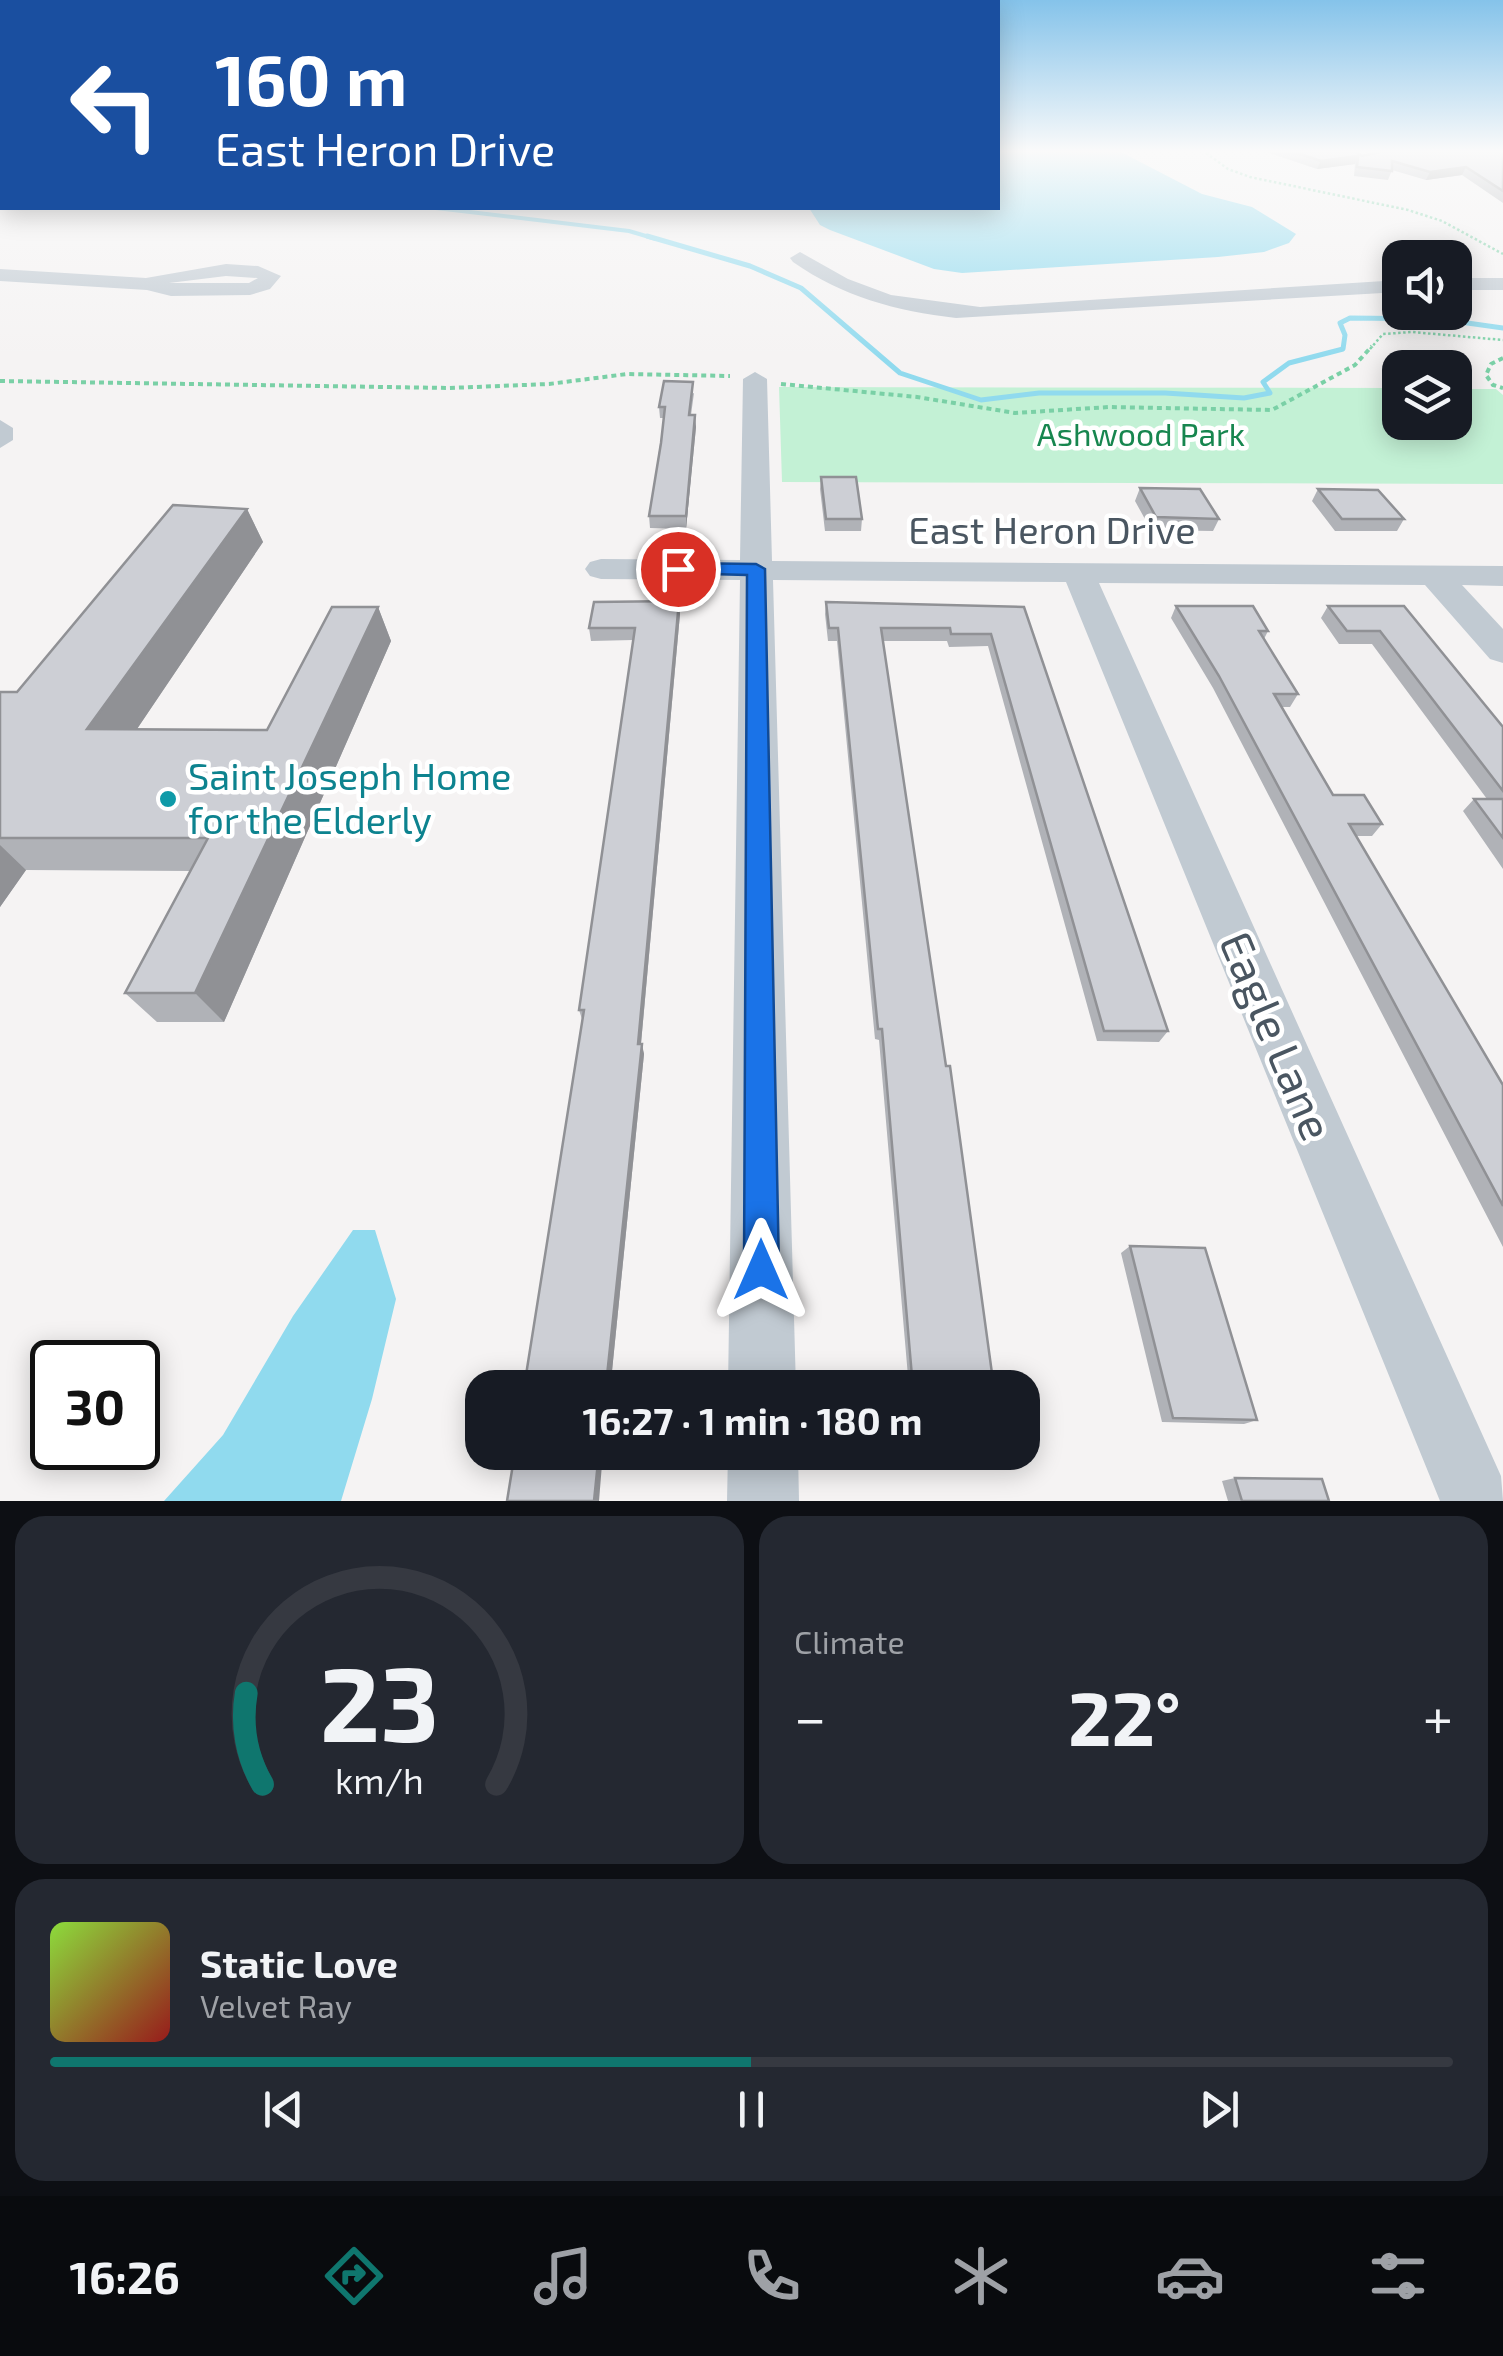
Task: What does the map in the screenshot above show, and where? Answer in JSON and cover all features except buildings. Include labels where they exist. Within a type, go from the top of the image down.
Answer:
[{"type":"street","points":[[800,258],[822,276],[880,299],[918,308],[980,313],[1382,287]]},
{"type":"street","points":[[0,275],[147,284],[171,290],[250,289],[264,285],[271,276],[256,272],[189,272],[147,284]]},
{"type":"street","points":[[1472,284],[1503,284]]},
{"type":"street","points":[[755,379],[762,1370]]},
{"type":"street","points":[[0,428],[0,440]]},
{"type":"street","name":"East Heron Drive","points":[[601,569],[1503,576]]},
{"type":"street","name":"Eagle Lane","points":[[1077,570],[1476,1501]]},
{"type":"street","points":[[1436,576],[1503,651]]},
{"type":"street","points":[[763,1470],[763,1501]]},
{"type":"path","points":[[1438,220],[1503,254]]},
{"type":"path","points":[[1503,358],[1491,364],[1486,375],[1493,385],[1503,388]]},
{"type":"green space","name":"Ashwood Park","points":[[779,387],[1382,388],[1382,440],[1472,440],[1472,389],[1496,389],[1503,395],[1503,484],[782,482]]},
{"type":"water","points":[[817,220],[1273,220],[1296,234],[1289,243],[1264,252],[962,273],[934,269],[820,225]]},
{"type":"water","points":[[353,1230],[375,1230],[396,1299],[372,1399],[341,1501],[164,1501],[223,1435],[293,1316]]},
{"type":"waterway","points":[[537,220],[629,231],[656,239]]},
{"type":"waterway","points":[[647,236],[750,266],[801,288],[900,373],[981,400],[1039,393],[1165,393],[1244,398],[1270,393],[1263,382],[1289,363],[1343,349],[1345,335],[1340,323],[1350,318],[1439,319],[1503,328]]},
{"type":"place","name":"Saint Joseph Home for the Elderly","points":[[168,799]]},
{"type":"route","points":[[678,569],[756,569],[761,1270]]}]
